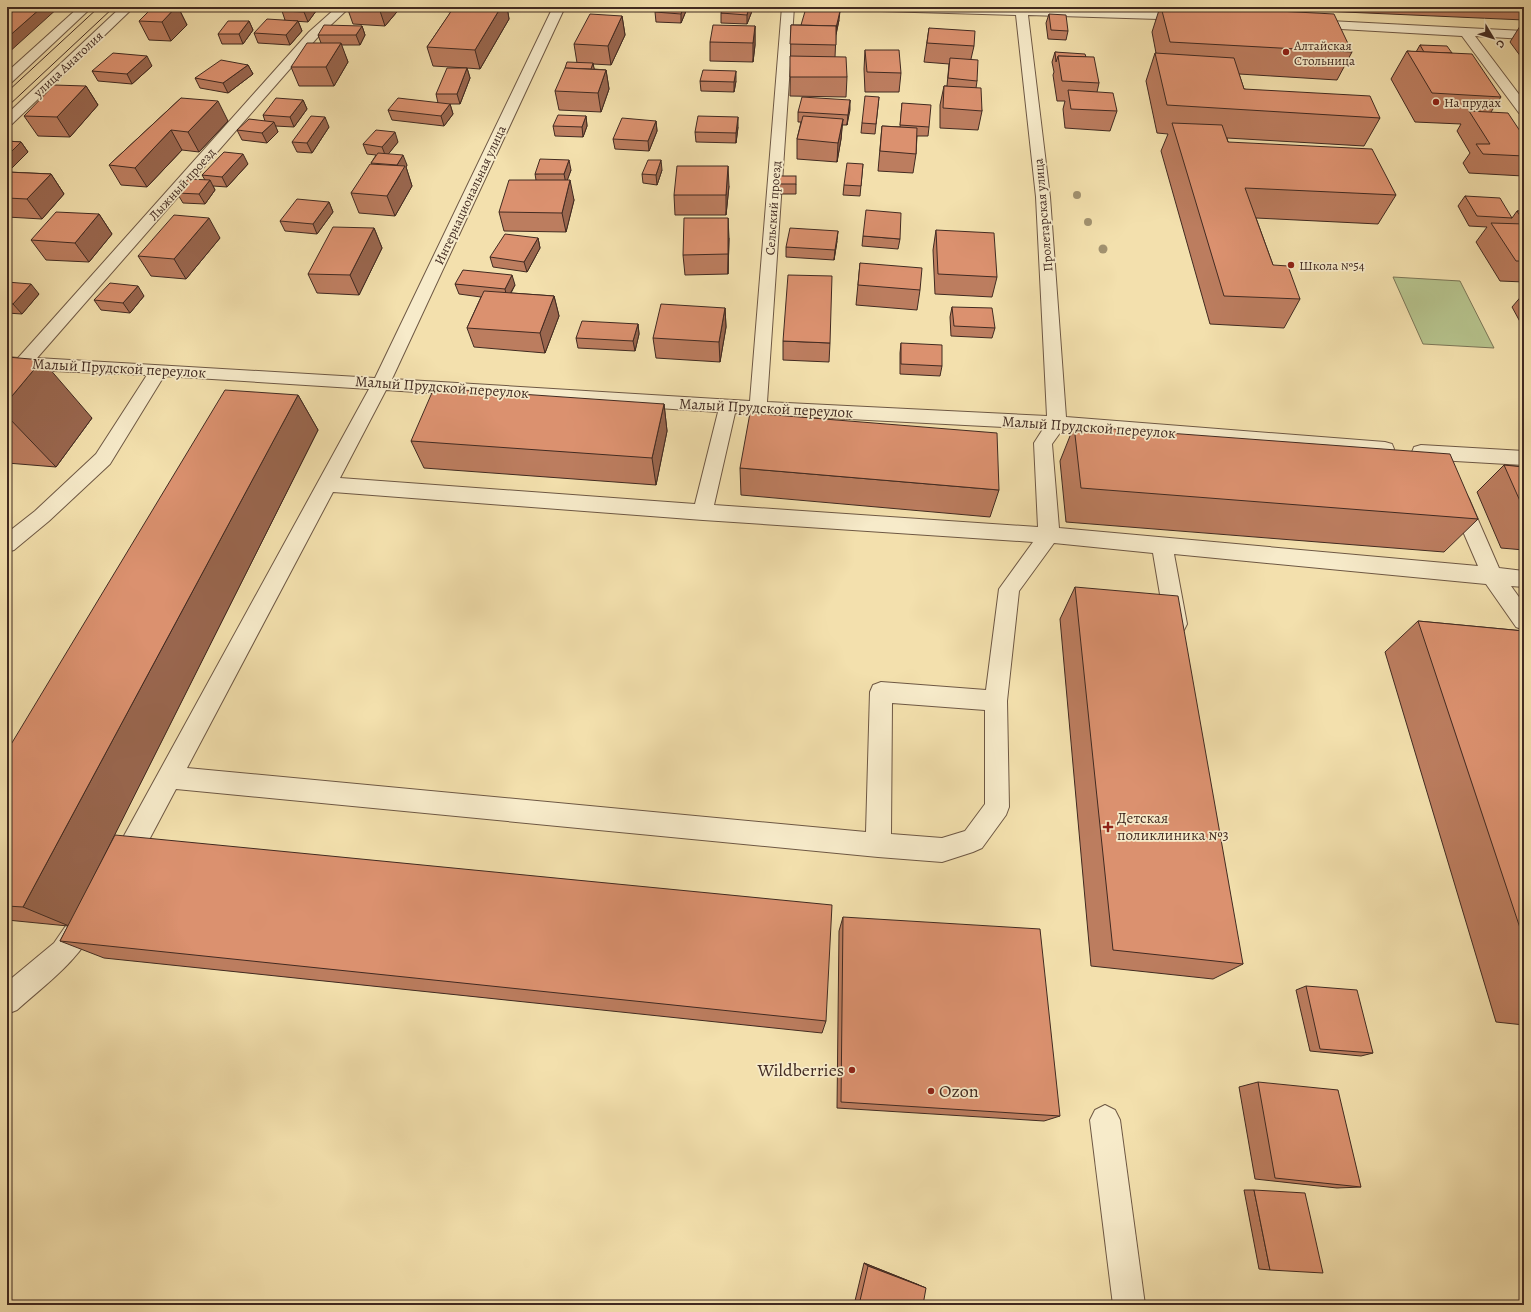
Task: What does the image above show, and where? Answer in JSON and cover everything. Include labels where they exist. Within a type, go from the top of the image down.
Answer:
[{"type":"street","points":[[7,12],[13,7]]},
{"type":"street","points":[[7,79],[86,7]]},
{"type":"street","name":"улица Анатолия","points":[[7,121],[128,7]]},
{"type":"street","name":"Лыжный проезд","points":[[15,363],[313,35],[344,7]]},
{"type":"street","name":"Интернациональная улица","points":[[112,881],[121,868],[381,383],[559,7]]},
{"type":"street","name":"Сельский проезд","points":[[758,408],[788,7]]},
{"type":"street","points":[[881,7],[1021,9],[1202,18]]},
{"type":"street","name":"Пролетарская улица","points":[[1021,9],[1043,197],[1057,423]]},
{"type":"street","points":[[1297,24],[1524,34]]},
{"type":"street","points":[[1466,32],[1524,110]]},
{"type":"street","name":"Малый Прудской переулок","points":[[15,363],[381,383],[758,408],[1057,423],[1440,453],[1524,458]]},
{"type":"street","points":[[7,544],[42,516],[103,459],[159,370]]},
{"type":"street","points":[[703,512],[728,406]]},
{"type":"street","points":[[170,777],[878,845],[942,850],[973,840],[997,807],[996,700],[1009,589],[1048,535],[1043,443],[1057,423]]},
{"type":"street","points":[[1440,453],[1492,576],[1524,621]]},
{"type":"street","points":[[327,484],[703,512],[1048,535],[1524,579]]},
{"type":"street","points":[[1162,546],[1181,647]]},
{"type":"street","points":[[878,845],[881,692],[996,700]]},
{"type":"street","points":[[7,1000],[63,952],[99,900]]},
{"type":"street","points":[[1105,1120],[1129,1305]]},
{"type":"green space","points":[[1393,277],[1460,281],[1494,348],[1423,344]]},
{"type":"building","points":[[18,7],[42,7],[7,38],[7,17]]},
{"type":"building","points":[[153,7],[176,7],[162,22],[139,21]]},
{"type":"building","points":[[285,7],[308,7],[304,12],[282,11]]},
{"type":"building","points":[[454,7],[501,7],[475,50],[427,47]]},
{"type":"building","points":[[657,7],[683,7],[681,14],[655,12]]},
{"type":"building","points":[[723,7],[749,7],[747,15],[721,13]]},
{"type":"building","points":[[1161,7],[1202,7],[1334,14],[1352,52],[1170,42]]},
{"type":"building","points":[[806,8],[840,11],[836,28],[836,26],[801,25]]},
{"type":"building","points":[[590,14],[622,16],[608,46],[574,44]]},
{"type":"building","points":[[1049,14],[1066,15],[1068,31],[1051,30]]},
{"type":"building","points":[[267,19],[298,21],[286,35],[254,33]]},
{"type":"building","points":[[228,21],[249,21],[239,34],[218,34]]},
{"type":"building","points":[[324,25],[362,26],[356,35],[318,35]]},
{"type":"building","points":[[713,25],[755,26],[753,43],[710,42]]},
{"type":"building","points":[[791,25],[836,26],[836,45],[790,44]]},
{"type":"building","points":[[929,28],[975,31],[974,46],[927,43]]},
{"type":"building","points":[[307,43],[341,43],[326,67],[291,67]]},
{"type":"building","points":[[1420,45],[1447,46],[1452,53],[1424,52]]},
{"type":"building","points":[[865,50],[899,50],[901,73],[867,72]]},
{"type":"building","points":[[1407,51],[1472,54],[1501,97],[1432,93]]},
{"type":"building","points":[[1055,52],[1085,54],[1086,57],[1058,56],[1056,62]]},
{"type":"building","points":[[113,53],[147,56],[127,74],[92,71]]},
{"type":"building","points":[[1155,53],[1234,58],[1244,89],[1370,96],[1380,118],[1167,105]]},
{"type":"building","points":[[790,56],[846,57],[847,77],[790,77]]},
{"type":"building","points":[[1058,56],[1094,57],[1099,83],[1062,81]]},
{"type":"building","points":[[950,58],[978,60],[977,81],[948,78]]},
{"type":"building","points":[[221,60],[248,65],[223,83],[195,78]]},
{"type":"building","points":[[567,62],[593,63],[591,69],[565,68]]},
{"type":"building","points":[[447,68],[467,68],[457,94],[436,94]]},
{"type":"building","points":[[565,68],[606,70],[598,93],[555,91]]},
{"type":"building","points":[[703,70],[736,71],[734,82],[700,81]]},
{"type":"building","points":[[54,85],[86,86],[57,117],[24,116]]},
{"type":"building","points":[[944,86],[981,88],[982,111],[943,108]]},
{"type":"building","points":[[1068,90],[1113,93],[1117,111],[1071,109]]},
{"type":"building","points":[[865,96],[879,97],[876,124],[862,123]]},
{"type":"building","points":[[802,97],[850,100],[848,115],[798,112]]},
{"type":"building","points":[[181,98],[218,101],[188,132],[171,130],[135,168],[109,165]]},
{"type":"building","points":[[276,98],[303,100],[290,117],[263,115]]},
{"type":"building","points":[[398,98],[450,104],[441,116],[388,110]]},
{"type":"building","points":[[902,103],[931,105],[929,127],[900,125]]},
{"type":"building","points":[[1469,111],[1508,113],[1524,137],[1524,156],[1483,154],[1476,144],[1490,144]]},
{"type":"building","points":[[558,115],[586,116],[582,127],[553,126]]},
{"type":"building","points":[[311,116],[325,117],[307,143],[292,142]]},
{"type":"building","points":[[698,116],[738,117],[736,133],[695,132]]},
{"type":"building","points":[[803,116],[843,119],[838,143],[797,139]]},
{"type":"building","points":[[622,118],[656,121],[648,141],[613,139]]},
{"type":"building","points":[[249,119],[274,122],[262,133],[237,130]]},
{"type":"building","points":[[1172,123],[1222,125],[1228,142],[1372,149],[1396,195],[1245,188],[1273,265],[1288,266],[1300,299],[1224,296]]},
{"type":"building","points":[[882,126],[917,128],[916,154],[880,151]]},
{"type":"building","points":[[376,130],[395,132],[382,147],[363,144]]},
{"type":"building","points":[[7,141],[21,142],[7,156]]},
{"type":"building","points":[[224,152],[243,154],[222,177],[202,175]]},
{"type":"building","points":[[378,153],[403,155],[397,165],[371,163]]},
{"type":"building","points":[[540,159],[569,160],[564,174],[535,174]]},
{"type":"building","points":[[648,160],[661,160],[656,175],[642,174]]},
{"type":"building","points":[[847,163],[863,164],[861,186],[844,185]]},
{"type":"building","points":[[370,164],[405,166],[387,196],[351,193]]},
{"type":"building","points":[[677,166],[728,166],[726,195],[674,195]]},
{"type":"building","points":[[7,172],[51,174],[27,199],[7,198]]},
{"type":"building","points":[[776,176],[796,176],[796,184],[776,184]]},
{"type":"building","points":[[188,179],[210,180],[199,194],[177,193]]},
{"type":"building","points":[[509,180],[570,180],[562,213],[499,212]]},
{"type":"building","points":[[1465,196],[1500,198],[1512,218],[1477,216]]},
{"type":"building","points":[[297,199],[329,202],[313,224],[280,221]]},
{"type":"building","points":[[866,210],[901,213],[900,239],[863,236]]},
{"type":"building","points":[[1517,211],[1524,211],[1524,222]]},
{"type":"building","points":[[56,212],[99,214],[75,243],[31,240]]},
{"type":"building","points":[[174,215],[209,218],[174,259],[138,256]]},
{"type":"building","points":[[684,218],[728,218],[728,254],[683,255]]},
{"type":"building","points":[[1491,223],[1524,224],[1524,261],[1516,261]]},
{"type":"building","points":[[333,227],[374,228],[350,275],[308,274]]},
{"type":"building","points":[[790,228],[838,231],[835,250],[786,247]]},
{"type":"building","points":[[936,230],[994,233],[997,277],[938,274]]},
{"type":"building","points":[[505,234],[538,238],[524,262],[490,257]]},
{"type":"building","points":[[860,263],[922,268],[920,290],[858,285]]},
{"type":"building","points":[[463,270],[512,275],[505,289],[455,284]]},
{"type":"building","points":[[788,275],[832,276],[830,343],[783,341]]},
{"type":"building","points":[[7,282],[31,284],[13,304],[7,303]]},
{"type":"building","points":[[110,283],[138,286],[123,303],[94,300]]},
{"type":"building","points":[[484,291],[554,296],[540,333],[467,328]]},
{"type":"building","points":[[661,304],[725,308],[719,342],[653,338]]},
{"type":"building","points":[[952,307],[992,308],[995,328],[954,326]]},
{"type":"building","points":[[582,321],[638,324],[633,341],[576,338]]},
{"type":"building","points":[[901,343],[942,345],[942,366],[901,364]]},
{"type":"building","points":[[7,357],[42,360],[7,402]]},
{"type":"building","points":[[434,388],[664,404],[652,458],[411,441]]},
{"type":"building","points":[[225,390],[298,395],[23,907],[7,906],[7,751]]},
{"type":"building","points":[[750,413],[997,433],[999,490],[740,468]]},
{"type":"building","points":[[1074,426],[1450,454],[1478,519],[1081,488]]},
{"type":"building","points":[[1504,465],[1524,467],[1524,510]]},
{"type":"building","points":[[1075,587],[1178,596],[1243,964],[1113,950]]},
{"type":"building","points":[[1418,621],[1524,631],[1524,940]]},
{"type":"building","points":[[115,835],[832,905],[826,1021],[60,941]]},
{"type":"building","points":[[843,917],[1040,929],[1060,1116],[841,1102]]},
{"type":"building","points":[[1306,986],[1357,990],[1373,1053],[1320,1049]]},
{"type":"building","points":[[1258,1082],[1338,1090],[1361,1187],[1275,1178]]},
{"type":"building","points":[[1254,1190],[1305,1193],[1323,1273],[1270,1270]]},
{"type":"building","points":[[868,1266],[926,1288],[923,1305],[859,1305]]},
{"type":"tram line","points":[[7,92],[99,7]]},
{"type":"tram line","points":[[7,107],[114,7]]},
{"type":"place","name":"Алтайская Стольница","points":[[1286,52]]},
{"type":"place","name":"На прудах","points":[[1436,102]]},
{"type":"place","name":"Школа №54","points":[[1291,265]]},
{"type":"place","name":"Детская поликлиника №3","points":[[1108,827]]},
{"type":"place","name":"Wildberries","points":[[852,1070]]},
{"type":"place","name":"Ozon","points":[[931,1091]]}]
